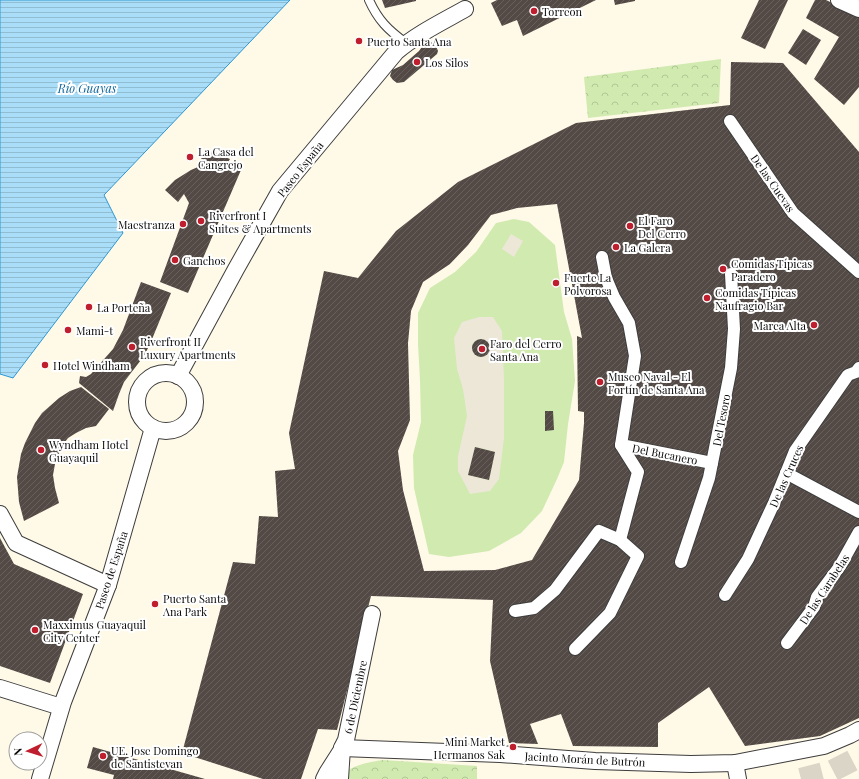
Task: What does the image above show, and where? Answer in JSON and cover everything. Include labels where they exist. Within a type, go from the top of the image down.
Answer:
[{"type":"street","points":[[839,0],[859,9]]},
{"type":"street","name":"Paseo España","points":[[178,376],[280,191],[387,62],[406,43],[465,9]]},
{"type":"street","name":"De las Cuevas","points":[[730,120],[793,213],[859,272]]},
{"type":"street","name":"Del Bucanero","points":[[602,257],[606,278],[614,297],[629,323],[635,356],[621,445],[712,463]]},
{"type":"street","name":"Del Tesoro","points":[[681,562],[710,478],[731,368],[734,329],[731,274]]},
{"type":"street","name":"De las Cruces","points":[[726,595],[748,559],[774,503],[795,451],[848,375],[856,372],[859,368]]},
{"type":"street","points":[[168,373],[178,376],[186,381],[191,388],[194,401],[192,414],[187,422],[180,428],[171,431],[162,431],[153,428],[145,422],[140,414],[137,404],[138,394],[142,385],[149,378],[158,374],[168,373]]},
{"type":"street","name":"Paseo de España","points":[[40,779],[61,707],[108,585],[153,428]]},
{"type":"street","points":[[620,540],[638,472],[621,445]]},
{"type":"street","points":[[786,473],[859,512]]},
{"type":"street","points":[[0,514],[16,543],[108,585]]},
{"type":"street","points":[[515,611],[534,608],[555,590],[599,531],[620,540],[638,556],[610,613],[575,649]]},
{"type":"street","name":"De las Carabelas","points":[[787,643],[814,607],[818,597],[840,566],[859,532]]},
{"type":"street","name":"6 de Diciembre","points":[[340,779],[342,748],[346,740],[372,614]]},
{"type":"street","points":[[0,688],[61,707]]},
{"type":"street","name":"Jacinto Morán de Butrón","points":[[342,748],[500,754],[595,761],[692,764],[735,763],[824,746],[859,730]]},
{"type":"street","points":[[324,779],[342,748]]},
{"type":"street","points":[[735,763],[738,779]]},
{"type":"lane","points":[[369,0],[374,11],[382,22],[390,31],[406,43]]},
{"type":"green space","points":[[721,59],[719,103],[588,118],[584,77]]},
{"type":"green space","points":[[514,219],[529,222],[555,245],[564,312],[572,339],[575,381],[564,462],[542,511],[521,533],[489,551],[449,557],[429,554],[414,488],[413,455],[421,422],[418,313],[430,288],[455,272],[476,252],[496,223]]},
{"type":"green space","points":[[383,760],[477,766],[477,779],[345,779],[345,772],[354,767]]},
{"type":"shaded area","points":[[511,234],[523,241],[514,257],[502,249]]},
{"type":"shaded area","points":[[479,317],[493,317],[502,331],[504,438],[499,479],[490,491],[470,494],[458,471],[458,456],[467,416],[463,389],[457,369],[454,338],[462,322]],"holes":[[[482,339],[487,342],[490,347],[484,356],[479,357],[474,354],[472,349],[473,343]],[[476,447],[495,452],[489,480],[468,475]]]},
{"type":"water","name":"Río Guayas","points":[[0,0],[290,0],[104,195],[123,233],[13,378],[0,374]]},
{"type":"building","points":[[382,0],[416,0],[416,1],[385,8]]},
{"type":"building","name":"Torreon","points":[[497,0],[596,0],[523,36],[517,20],[502,26],[491,3]]},
{"type":"building","points":[[614,0],[635,0],[635,1],[615,5]]},
{"type":"building","points":[[759,0],[788,0],[765,49],[741,38]]},
{"type":"building","points":[[815,0],[826,0],[859,16],[859,87],[844,105],[814,79],[839,37],[806,18]]},
{"type":"building","points":[[803,29],[821,40],[806,65],[788,53]]},
{"type":"building","name":"Los Silos","points":[[429,41],[435,44],[438,51],[437,54],[404,82],[397,83],[393,80],[390,76],[392,70],[403,65]]},
{"type":"building","points":[[731,62],[783,63],[859,152],[859,718],[820,736],[745,746],[709,687],[658,723],[658,747],[573,746],[561,714],[530,724],[538,744],[509,743],[490,661],[493,600],[371,596],[337,730],[318,729],[301,779],[263,779],[182,753],[233,562],[255,564],[259,516],[278,517],[275,471],[295,469],[289,433],[324,271],[358,278],[396,231],[458,182],[576,123],[730,105]],"holes":[[[557,204],[582,338],[577,336],[578,411],[584,412],[579,480],[532,560],[495,570],[424,571],[403,490],[398,451],[410,420],[408,343],[411,311],[423,282],[450,264],[468,245],[491,215],[517,208]]]},
{"type":"building","name":"Riverfront I Suites & Apartments","points":[[205,149],[230,159],[227,164],[241,170],[188,293],[160,282],[189,203],[184,194],[178,202],[165,190],[175,180],[198,167]]},
{"type":"building","name":"Riverfront II Luxury Apartments","points":[[141,282],[171,293],[150,344],[144,356],[124,382],[113,411],[79,383],[80,376],[86,377],[91,374],[113,349],[123,330]]},
{"type":"building","points":[[481,339],[487,342],[490,348],[487,354],[481,357],[475,354],[472,348],[475,342]]},
{"type":"building","name":"Wyndham Hotel Guayaquil","points":[[81,387],[109,409],[96,426],[86,428],[76,433],[68,438],[62,446],[55,464],[53,475],[59,503],[24,521],[19,502],[17,477],[21,454],[25,443],[42,413],[59,398],[70,391]]},
{"type":"building","points":[[545,411],[553,411],[554,430],[545,431]]},
{"type":"building","points":[[475,447],[495,452],[489,480],[468,475]]},
{"type":"building","name":"Maxximus Guayaquil City Center","points":[[0,538],[14,564],[83,594],[50,683],[0,666]]},
{"type":"building","points":[[93,747],[205,779],[113,779],[114,775],[87,768]]},
{"type":"tunnel","points":[[801,779],[832,771],[859,757]]},
{"type":"place","name":"Torreon","points":[[534,11]]},
{"type":"place","name":"Puerto Santa Ana","points":[[359,41]]},
{"type":"place","name":"Los Silos","points":[[417,62]]},
{"type":"place","name":"La Casa del Cangrejo","points":[[190,157]]},
{"type":"place","name":"Riverfront I Suites & Apartments","points":[[201,221]]},
{"type":"place","name":"Maestranza","points":[[183,224]]},
{"type":"place","name":"El Faro Del Cerro","points":[[630,226]]},
{"type":"place","name":"La Galera","points":[[616,247]]},
{"type":"place","name":"Ganchos","points":[[175,260]]},
{"type":"place","name":"Comidas Típicas Paradero","points":[[723,269]]},
{"type":"place","name":"Fuerte La Polvorosa","points":[[556,283]]},
{"type":"place","name":"Comidas Típicas Naufragio Bar","points":[[707,298]]},
{"type":"place","name":"La Porteña","points":[[89,307]]},
{"type":"place","name":"Marea Alta","points":[[814,325]]},
{"type":"place","name":"Mami-t","points":[[68,330]]},
{"type":"place","name":"Riverfront II Luxury Apartments","points":[[132,347]]},
{"type":"place","name":"Faro del Cerro Santa Ana","points":[[482,349]]},
{"type":"place","name":"Hotel Windham","points":[[45,365]]},
{"type":"place","name":"Museo Naval - El Fortín de Santa Ana","points":[[600,382]]},
{"type":"place","name":"Wyndham Hotel Guayaquil","points":[[41,450]]},
{"type":"place","name":"Puerto Santa Ana Park","points":[[155,604]]},
{"type":"place","name":"Maxximus Guayaquil City Center","points":[[35,630]]},
{"type":"place","name":"Mini Market Hermanos Sak","points":[[513,747]]},
{"type":"place","name":"UE. Jose Domingo de Santistevan","points":[[103,756]]}]
